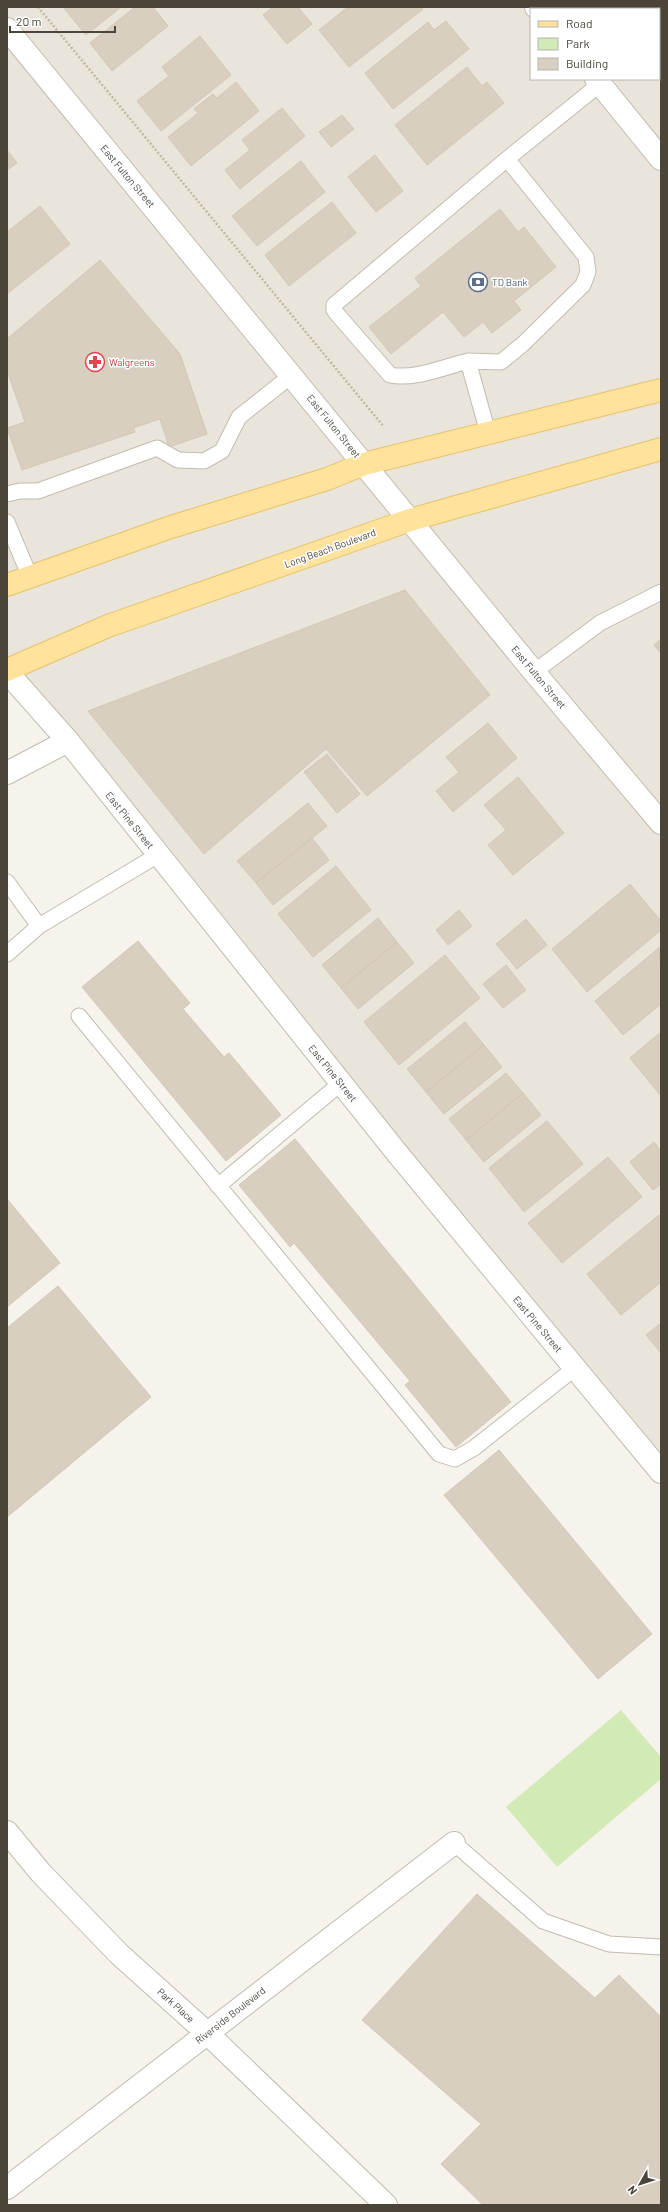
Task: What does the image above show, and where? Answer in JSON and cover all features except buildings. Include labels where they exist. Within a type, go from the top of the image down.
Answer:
[{"type":"main road","points":[[7,585],[168,528],[327,479],[364,464],[661,390]]},
{"type":"main road","name":"Long Beach Boulevard","points":[[7,671],[108,626],[410,520],[661,449]]},
{"type":"street","name":"East Fulton Street","points":[[7,29],[534,672],[661,823]]},
{"type":"street","points":[[598,82],[661,159]]},
{"type":"street","name":"East Pine Street","points":[[7,671],[68,741],[341,1083],[661,1472]]},
{"type":"street","points":[[7,773],[68,741]]},
{"type":"street","name":"Park Place","points":[[7,1832],[41,1873],[119,1954],[207,2033],[386,2205]]},
{"type":"street","name":"Riverside Boulevard","points":[[7,2188],[454,1843]]},
{"type":"lane","points":[[507,160],[586,257],[588,272],[583,285],[523,344],[501,362],[468,361],[413,375],[399,377],[390,375],[337,314],[334,310],[334,305],[598,82]]},
{"type":"lane","points":[[468,361],[488,433]]},
{"type":"lane","points":[[7,494],[20,490],[38,491],[157,448],[178,460],[204,461],[222,451],[239,417],[292,375]]},
{"type":"lane","points":[[7,522],[30,577]]},
{"type":"lane","points":[[534,672],[600,623],[661,592]]},
{"type":"lane","points":[[7,954],[39,926],[158,855]]},
{"type":"lane","points":[[7,882],[39,926]]},
{"type":"lane","points":[[79,1016],[439,1454],[455,1459],[474,1448],[575,1368]]},
{"type":"lane","points":[[218,1186],[341,1083]]},
{"type":"lane","points":[[454,1843],[543,1921],[609,1944],[661,1947]]},
{"type":"path","points":[[38,7],[384,427]]},
{"type":"shaded area","points":[[7,7],[661,7],[661,1473],[7,673]]},
{"type":"green space","points":[[621,1710],[661,1757],[661,1779],[557,1867],[506,1807]]},
{"type":"place","name":"TD Bank","points":[[478,282]]},
{"type":"place","name":"Walgreens","points":[[95,362]]}]
